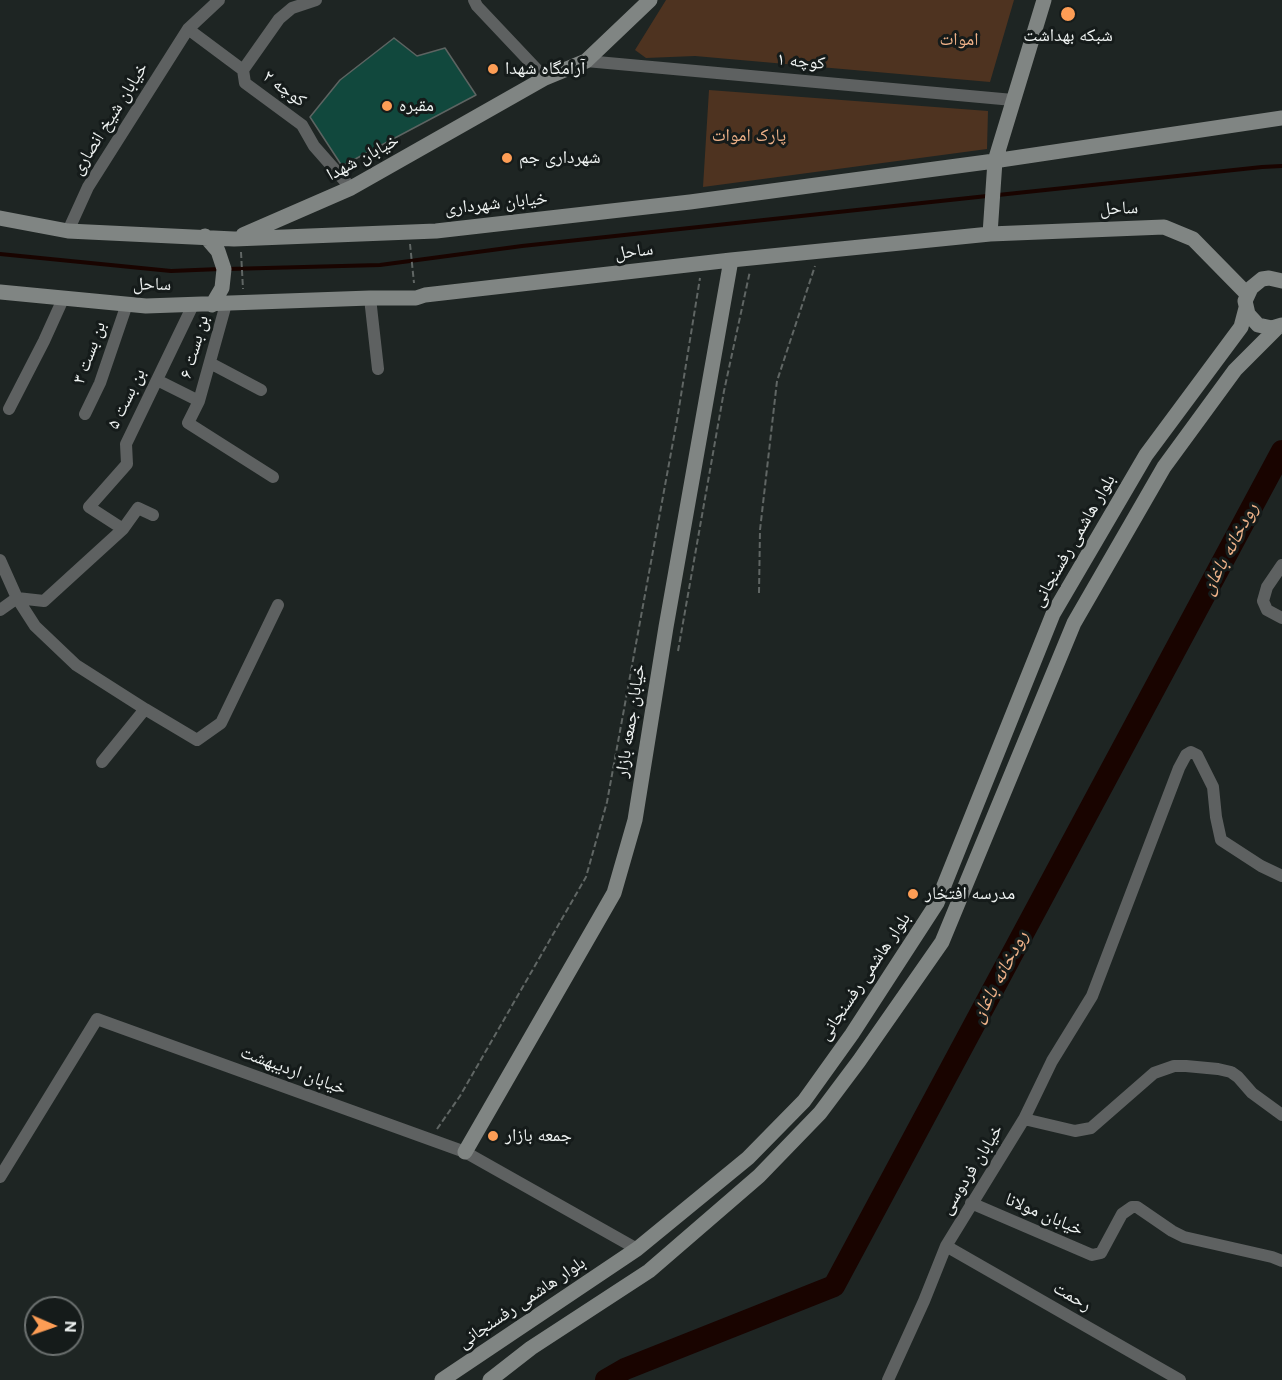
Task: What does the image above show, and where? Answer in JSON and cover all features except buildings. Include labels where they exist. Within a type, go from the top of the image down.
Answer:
[{"type":"main road","points":[[990,234],[994,161],[1044,0]]},
{"type":"main road","name":"خیابان شهدا","points":[[238,238],[351,188],[545,78],[586,61],[641,3]]},
{"type":"main road","name":"خیابان شهرداری","points":[[0,218],[68,231],[238,238],[409,233],[690,202],[994,161],[1282,118]]},
{"type":"main road","name":"ساحل","points":[[2,296],[127,304],[193,305],[416,298],[425,295],[703,263],[990,234],[1164,227],[1193,239],[1247,301],[1252,320],[1258,325],[1272,328],[1280,326]]},
{"type":"main road","points":[[205,236],[218,250],[224,269],[219,305]]},
{"type":"main road","name":"خیابان جمعه بازار","points":[[465,1152],[614,893],[635,820],[666,627],[731,260]]},
{"type":"main road","points":[[1247,301],[1251,288],[1262,279],[1281,279]]},
{"type":"main road","name":"بلوار هاشمی رفسنجانی","points":[[442,1380],[636,1249],[748,1158],[804,1101],[852,1034],[938,903],[1053,614],[1146,455],[1241,327],[1247,301]]},
{"type":"main road","points":[[490,1380],[531,1348],[649,1271],[759,1176],[820,1113],[859,1061],[942,942],[1074,623],[1164,467],[1235,370],[1280,326]]},
{"type":"main road","points":[[1146,455],[1164,467]]},
{"type":"main road","points":[[804,1101],[820,1113]]},
{"type":"street","name":"خیابان شیخ انصاری","points":[[68,231],[88,187],[188,29],[219,0]]},
{"type":"street","points":[[243,70],[279,19],[292,8],[316,0]]},
{"type":"street","points":[[474,0],[477,6],[545,78]]},
{"type":"street","name":"کوچه ۲","points":[[188,29],[243,70],[245,83],[302,125],[314,146],[351,188]]},
{"type":"street","name":"کوچه ۱","points":[[586,61],[1013,100]]},
{"type":"street","points":[[370,298],[378,369]]},
{"type":"street","points":[[9,409],[63,299]]},
{"type":"street","name":"بن بست ۳","points":[[85,414],[100,383],[127,304]]},
{"type":"street","name":"بن بست ۵","points":[[123,529],[89,507],[127,464],[126,444],[193,305]]},
{"type":"street","name":"بن بست ۶","points":[[219,305],[210,363],[199,400],[188,423],[273,477]]},
{"type":"street","points":[[210,363],[261,390]]},
{"type":"street","points":[[156,380],[199,400]]},
{"type":"street","points":[[0,610],[17,598],[44,601],[123,529],[138,508],[153,515]]},
{"type":"street","points":[[0,560],[17,598],[35,626],[76,665],[197,740],[221,723],[278,605]]},
{"type":"street","points":[[1282,565],[1267,587],[1263,601],[1267,610],[1282,618]]},
{"type":"street","points":[[102,762],[145,709]]},
{"type":"street","points":[[1024,1119],[1052,1061],[1092,996],[1186,755],[1191,752],[1197,755],[1213,788],[1221,840],[1261,866],[1282,876]]},
{"type":"street","name":"خیابان اردیبهشت","points":[[0,1177],[97,1019],[465,1152],[636,1249]]},
{"type":"street","name":"خیابان فردوسی","points":[[888,1380],[946,1246],[1024,1119],[1075,1131],[1091,1128],[1154,1073],[1174,1066],[1231,1072],[1252,1093],[1282,1115]]},
{"type":"street","name":"خیابان مولانا","points":[[971,1203],[1092,1255],[1101,1253],[1122,1214],[1132,1207],[1137,1207],[1172,1231],[1184,1236],[1282,1261]]},
{"type":"street","name":"رحمت","points":[[946,1246],[1180,1380]]},
{"type":"path","points":[[409,233],[416,298]]},
{"type":"path","points":[[238,238],[243,303]]},
{"type":"path","points":[[759,592],[760,530],[777,381],[820,252]]},
{"type":"path","points":[[430,1139],[460,1096],[586,878],[607,802],[677,420],[703,263]]},
{"type":"green space","name":"اموات","points":[[666,0],[1014,0],[990,82],[695,56],[646,58],[635,50]]},
{"type":"green space","name":"پارک اموات","points":[[709,90],[988,111],[987,149],[703,187]]},
{"type":"waterway","points":[[998,195],[1282,166]]},
{"type":"waterway","points":[[228,269],[380,265],[522,246],[987,196]]},
{"type":"waterway","points":[[0,254],[171,271],[220,269]]},
{"type":"waterway","name":"رودخانه باغان","points":[[606,1380],[625,1369],[834,1286],[1282,451]]},
{"type":"place","name":"شبکه بهداشت","points":[[1068,14]]},
{"type":"place","name":"آرامگاه شهدا","points":[[493,69]]},
{"type":"place","name":"مقبره","points":[[387,106]]},
{"type":"place","name":"شهرداری جم","points":[[507,158]]},
{"type":"place","name":"مدرسه افتخار","points":[[913,894]]},
{"type":"place","name":"جمعه بازار","points":[[493,1136]]}]
